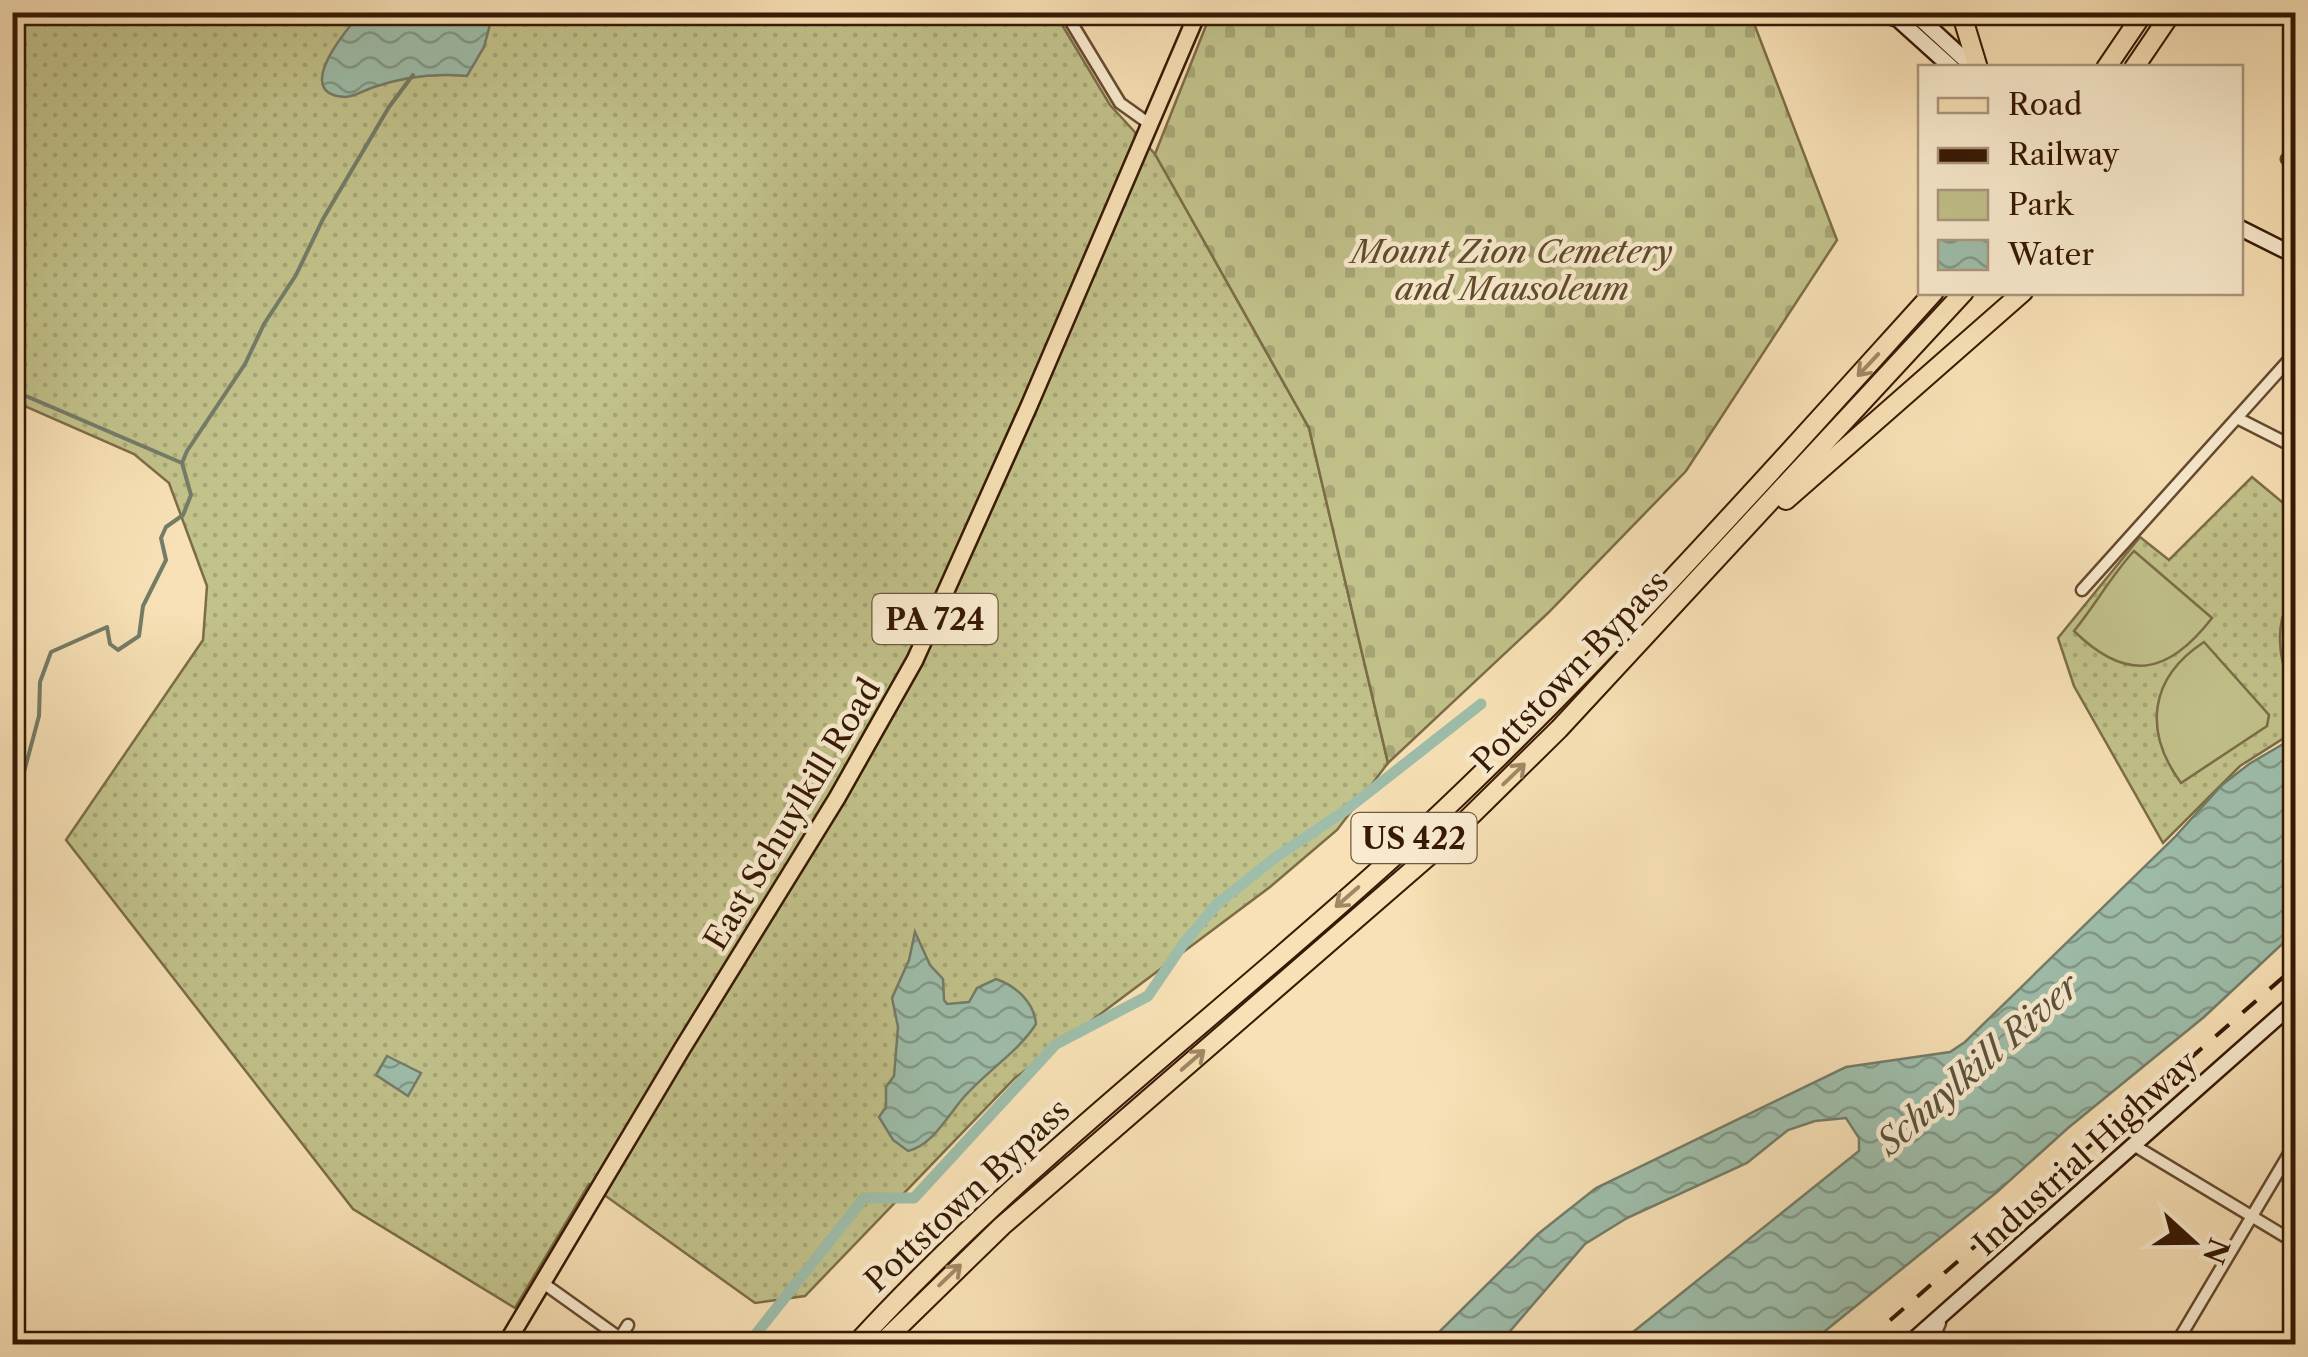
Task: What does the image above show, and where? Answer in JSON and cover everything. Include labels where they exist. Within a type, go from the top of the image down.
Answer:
[{"type":"highway","points":[[1961,12],[1975,65]]},
{"type":"highway","points":[[2128,36],[2128,22],[2134,12]]},
{"type":"highway","points":[[2108,65],[2144,12]]},
{"type":"highway","points":[[2136,65],[2172,12]]},
{"type":"highway","name":"Pottstown Bypass","points":[[856,1344],[1003,1196],[1456,798],[1620,634],[1931,295]]},
{"type":"highway","name":"Pottstown Bypass","points":[[881,1344],[1002,1226],[1438,848],[1560,729],[1961,295]]},
{"type":"highway","points":[[1746,530],[1763,520],[2020,295]]},
{"type":"main road","name":"East Schuylkill Road","points":[[506,1344],[845,784],[915,660],[960,566],[1198,12]]},
{"type":"street","points":[[1064,12],[1120,103],[1150,125]]},
{"type":"street","points":[[1913,12],[1973,65]]},
{"type":"street","points":[[1894,13],[1949,65]]},
{"type":"street","points":[[2243,230],[2296,256]]},
{"type":"street","points":[[2082,590],[2296,352]]},
{"type":"street","points":[[2238,418],[2296,448]]},
{"type":"street","name":"Industrial Highway","points":[[1909,1344],[2296,1001]]},
{"type":"street","points":[[2176,1344],[2296,1142]]},
{"type":"street","points":[[2135,1146],[2296,1243]]},
{"type":"street","points":[[543,1283],[618,1341],[628,1325]]},
{"type":"street","points":[[1930,1344],[1935,1329],[1961,1299]]},
{"type":"green space","points":[[12,13],[1055,13],[1110,105],[1155,154],[1309,428],[1388,763],[1337,830],[1270,887],[1015,1078],[805,1296],[755,1303],[589,1184],[515,1308],[353,1209],[66,840],[203,640],[207,586],[169,483],[134,454],[13,401]]},
{"type":"green space","name":"Mount Zion Cemetery and Mausoleum","points":[[1211,13],[1750,13],[1837,240],[1686,471],[1548,613],[1388,763],[1309,428],[1155,154]]},
{"type":"green space","points":[[2252,477],[2282,502],[2295,487],[2295,731],[2240,766],[2163,843],[2074,686],[2058,638],[2140,537],[2169,560]]},
{"type":"green space","points":[[2134,551],[2212,618],[2179,651],[2146,665],[2112,659],[2074,631]]},
{"type":"green space","points":[[2295,591],[2295,692],[2284,668],[2280,641],[2283,615]]},
{"type":"green space","points":[[2204,642],[2269,715],[2267,726],[2181,783],[2161,744],[2158,706],[2172,672]]},
{"type":"water","points":[[361,12],[493,13],[484,47],[467,76],[408,78],[349,97],[330,93],[323,85],[323,73],[336,46]]},
{"type":"water","name":"Schuylkill River","points":[[2295,737],[2295,932],[2204,1017],[1809,1344],[1618,1344],[1859,1151],[1859,1138],[1846,1118],[1815,1121],[1788,1130],[1747,1163],[1627,1218],[1585,1244],[1499,1344],[1427,1344],[1538,1234],[1596,1188],[1846,1067],[1950,1052],[1965,1042],[2174,838],[2222,785]]},
{"type":"water","points":[[915,932],[930,965],[943,979],[947,1004],[969,1002],[977,988],[996,979],[1023,996],[1036,1024],[925,1143],[908,1151],[893,1140],[879,1117],[886,1107],[886,1087],[894,1076],[898,1027],[892,998],[909,960]]},
{"type":"water","points":[[387,1056],[421,1073],[408,1096],[376,1075]]},
{"type":"waterway","points":[[12,817],[39,716],[40,682],[51,652],[107,627],[110,644],[118,650],[139,636],[143,606],[166,560],[161,538],[166,527],[183,515],[191,495],[182,463],[187,451],[245,364],[323,219],[389,107],[413,75]]},
{"type":"waterway","points":[[12,390],[182,463]]},
{"type":"waterway","points":[[748,1344],[864,1198],[914,1198],[1056,1044],[1148,996],[1217,904],[1481,704]]},
{"type":"railway","points":[[1863,1344],[2296,966]]}]
